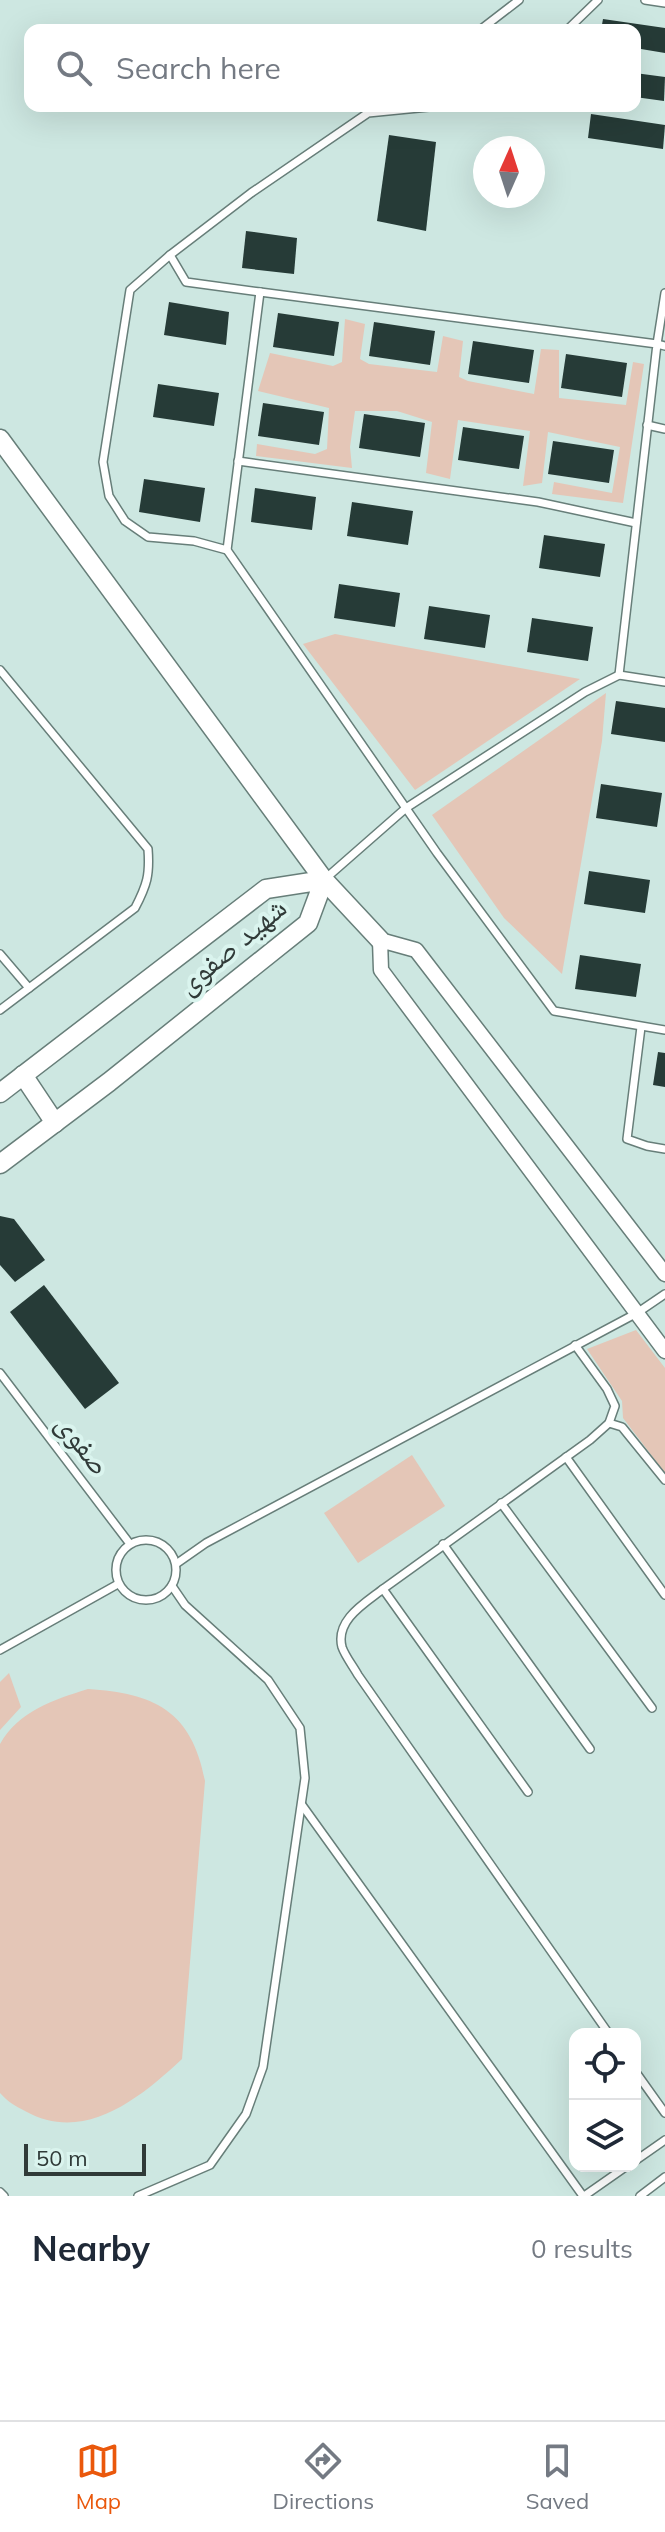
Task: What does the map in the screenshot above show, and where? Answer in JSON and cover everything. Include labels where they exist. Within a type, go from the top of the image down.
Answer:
[{"type":"street","points":[[0,439],[324,880],[380,940],[416,950],[665,1274]]},
{"type":"street","name":"شهید صفوی","points":[[0,1093],[266,889],[324,880],[308,923],[0,1164]]},
{"type":"street","points":[[380,940],[381,970],[665,1351]]},
{"type":"street","points":[[23,1075],[55,1123]]},
{"type":"lane","points":[[488,24],[519,0]]},
{"type":"lane","points":[[573,24],[598,0]]},
{"type":"lane","points":[[645,0],[665,3]]},
{"type":"lane","points":[[372,112],[251,193],[130,290],[103,462],[109,496],[125,521],[148,537],[194,541],[227,550],[406,808],[554,1011],[665,1030]]},
{"type":"lane","points":[[170,255],[186,282],[661,345]]},
{"type":"lane","points":[[227,550],[260,292]]},
{"type":"lane","points":[[619,675],[665,293]]},
{"type":"lane","points":[[647,425],[665,429]]},
{"type":"lane","points":[[238,461],[538,502],[636,523]]},
{"type":"lane","points":[[0,670],[148,849],[147,884],[135,908],[0,1010]]},
{"type":"lane","points":[[324,880],[406,808],[585,692],[619,675],[665,682]]},
{"type":"lane","points":[[0,954],[29,988]]},
{"type":"lane","points":[[641,1027],[627,1139],[665,1149]]},
{"type":"lane","points":[[176,1564],[220,1536],[637,1313],[665,1294]]},
{"type":"lane","points":[[575,1345],[607,1389],[615,1406],[609,1423],[383,1589],[350,1615],[341,1632],[342,1649],[605,2028]]},
{"type":"lane","name":"صفوی","points":[[0,1373],[130,1544]]},
{"type":"lane","points":[[609,1423],[622,1427],[665,1480]]},
{"type":"lane","points":[[566,1457],[665,1595]]},
{"type":"lane","points":[[501,1503],[652,1708]]},
{"type":"lane","points":[[148,1540],[158,1542],[172,1555],[176,1564],[172,1586],[158,1598],[140,1600],[118,1584],[118,1558],[130,1544],[148,1540]]},
{"type":"lane","points":[[443,1544],[590,1749]]},
{"type":"lane","points":[[0,1650],[118,1584]]},
{"type":"lane","points":[[138,2196],[210,2165],[246,2114],[263,2067],[305,1778],[300,1728],[268,1680],[185,1605],[172,1586]]},
{"type":"lane","points":[[383,1589],[528,1792]]},
{"type":"lane","points":[[301,1804],[584,2196],[618,2172]]},
{"type":"lane","points":[[641,2079],[665,2113]]},
{"type":"lane","points":[[641,2157],[665,2140]]},
{"type":"lane","points":[[640,2196],[665,2177]]},
{"type":"shaded area","points":[[345,319],[365,324],[360,359],[369,364],[437,372],[443,336],[463,341],[459,377],[534,394],[541,349],[559,350],[559,398],[626,405],[633,362],[644,364],[623,503],[552,494],[554,482],[612,493],[620,447],[548,432],[542,483],[523,486],[530,431],[458,420],[450,479],[426,473],[432,422],[397,411],[355,411],[350,447],[352,468],[256,456],[257,444],[315,454],[327,449],[329,408],[258,391],[270,353],[333,366],[342,362]]},
{"type":"shaded area","points":[[335,634],[580,679],[415,790],[303,644]]},
{"type":"shaded area","points":[[606,693],[602,741],[562,974],[504,918],[432,815]]},
{"type":"shaded area","points":[[636,1330],[665,1368],[665,1473],[623,1418],[622,1401],[587,1349]]},
{"type":"shaded area","points":[[412,1455],[445,1506],[358,1563],[324,1513]]},
{"type":"shaded area","points":[[9,1673],[21,1707],[0,1730],[0,1682]]},
{"type":"shaded area","points":[[88,1689],[132,1695],[166,1710],[180,1722],[191,1738],[205,1781],[182,2059],[129,2102],[89,2120],[68,2122],[47,2120],[25,2111],[0,2093],[0,1744],[17,1723],[38,1708]]},
{"type":"building","points":[[603,19],[637,24],[602,24]]},
{"type":"building","points":[[641,25],[665,28],[665,53],[641,49]]},
{"type":"building","points":[[641,74],[665,77],[664,101],[641,98]]},
{"type":"building","points":[[591,114],[665,125],[663,149],[588,138]]},
{"type":"building","points":[[389,135],[436,142],[426,231],[377,221]]},
{"type":"building","points":[[246,231],[297,238],[294,274],[242,268]]},
{"type":"building","points":[[169,302],[229,312],[226,345],[164,335]]},
{"type":"building","points":[[278,313],[339,322],[334,356],[273,347]]},
{"type":"building","points":[[374,322],[435,331],[430,365],[369,356]]},
{"type":"building","points":[[473,341],[534,350],[529,383],[468,374]]},
{"type":"building","points":[[566,354],[627,363],[622,397],[561,388]]},
{"type":"building","points":[[158,384],[219,393],[214,426],[153,417]]},
{"type":"building","points":[[263,403],[324,412],[319,445],[258,436]]},
{"type":"building","points":[[364,414],[425,423],[420,457],[359,448]]},
{"type":"building","points":[[463,427],[524,436],[519,469],[458,460]]},
{"type":"building","points":[[553,441],[614,450],[609,483],[548,474]]},
{"type":"building","points":[[144,479],[205,488],[200,522],[139,512]]},
{"type":"building","points":[[255,488],[316,497],[312,530],[251,522]]},
{"type":"building","points":[[352,502],[413,511],[408,545],[347,536]]},
{"type":"building","points":[[544,535],[605,544],[600,577],[539,568]]},
{"type":"building","points":[[339,584],[400,593],[395,627],[334,618]]},
{"type":"building","points":[[429,606],[490,615],[485,648],[424,639]]},
{"type":"building","points":[[532,618],[593,627],[588,661],[527,652]]},
{"type":"building","points":[[616,701],[665,708],[665,742],[611,734]]},
{"type":"building","points":[[601,784],[662,793],[657,827],[596,818]]},
{"type":"building","points":[[589,871],[650,880],[645,913],[584,904]]},
{"type":"building","points":[[580,955],[641,964],[636,997],[575,989]]},
{"type":"building","points":[[658,1052],[665,1053],[665,1087],[653,1085]]},
{"type":"building","points":[[0,1216],[14,1219],[45,1260],[15,1282],[0,1265]]},
{"type":"building","points":[[44,1285],[119,1383],[85,1409],[10,1312]]}]
